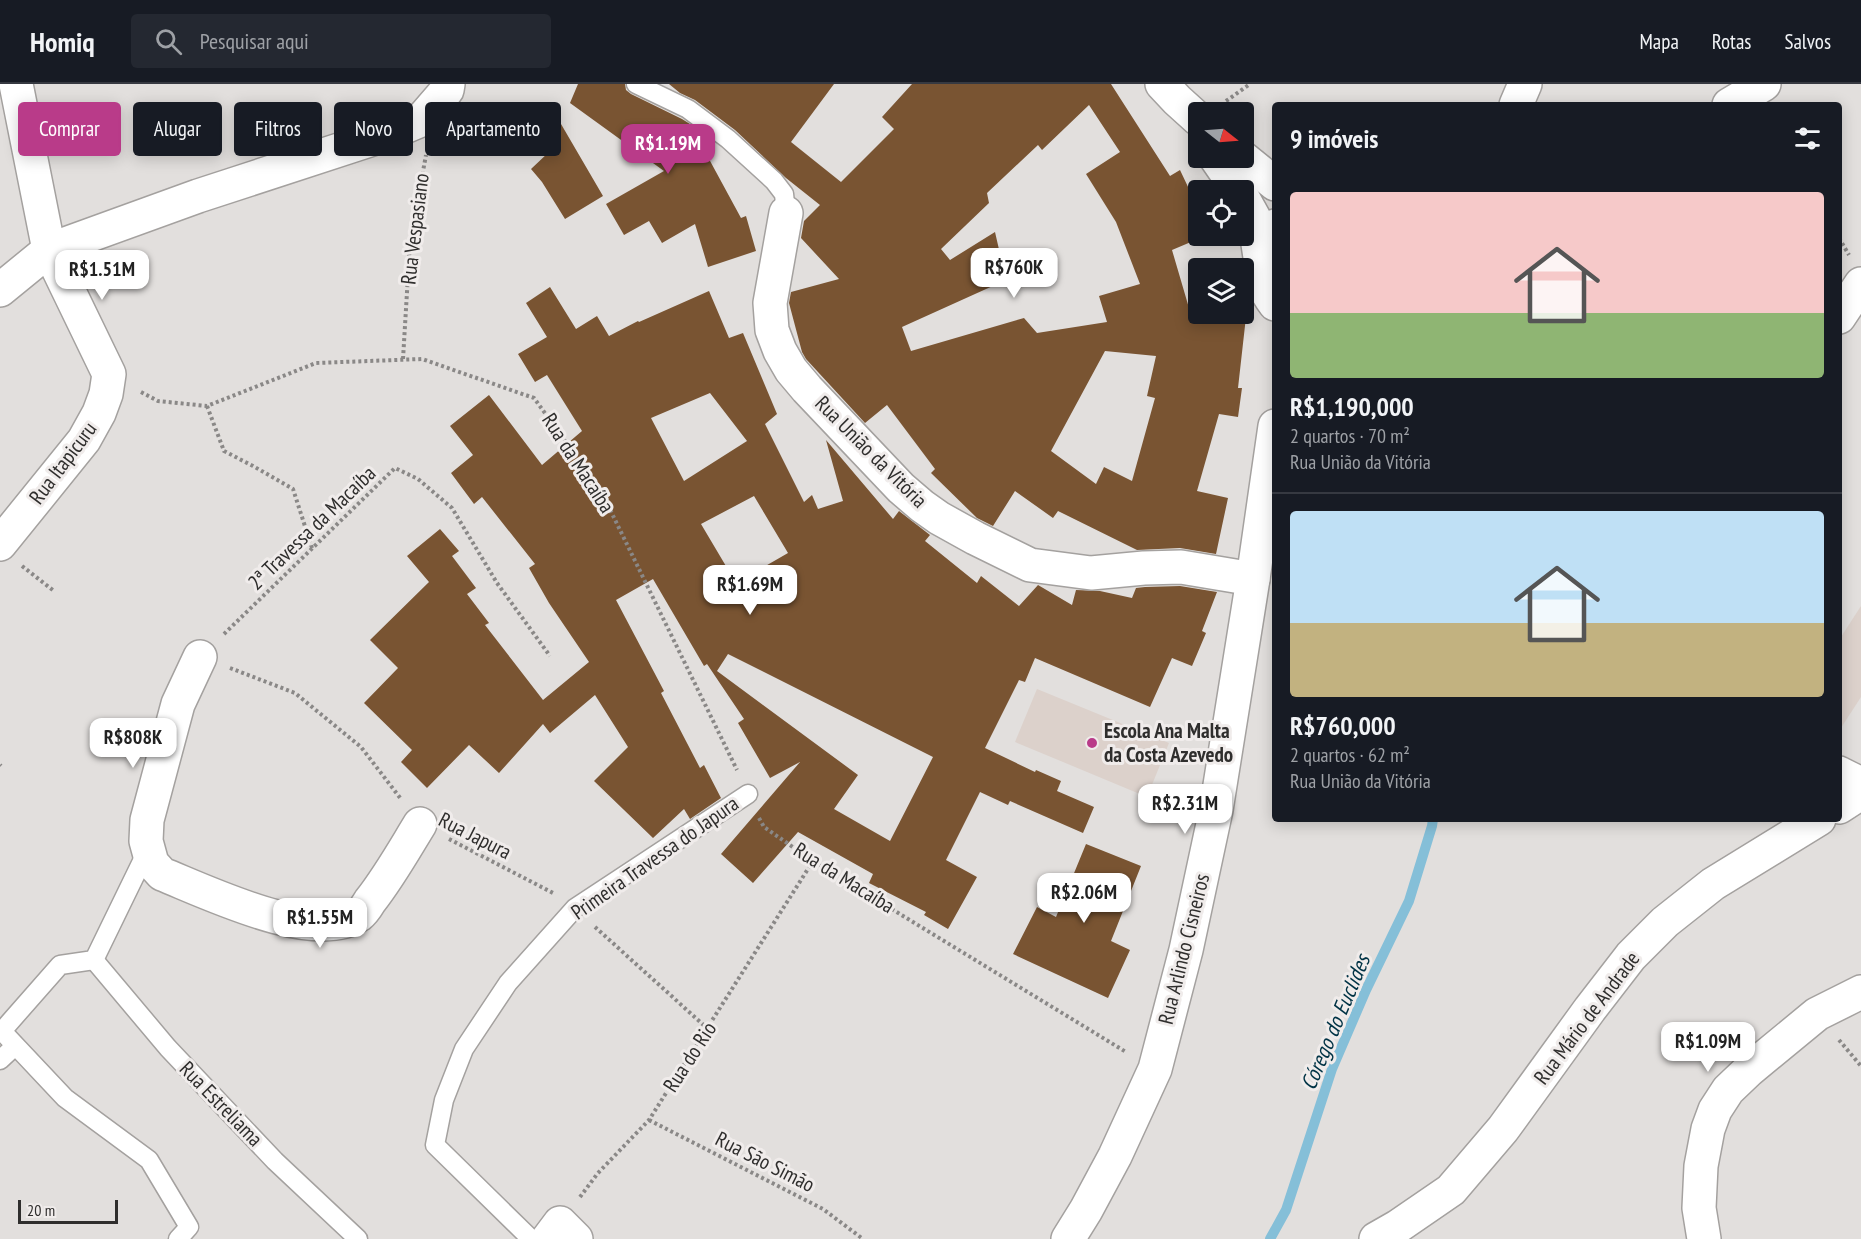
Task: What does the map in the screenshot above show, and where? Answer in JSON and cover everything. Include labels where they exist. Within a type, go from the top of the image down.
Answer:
[{"type":"street","points":[[16,84],[50,250],[109,374]]},
{"type":"street","points":[[0,290],[50,250],[198,196],[388,134],[422,120],[447,90],[448,84]]},
{"type":"street","points":[[1517,102],[1525,84]]},
{"type":"street","points":[[1734,102],[1764,84]]},
{"type":"street","points":[[1254,167],[1272,182]]},
{"type":"street","name":"Rua União da Vitória","points":[[786,213],[770,303],[772,330],[780,351],[791,370],[807,389],[901,488],[922,506],[975,538],[1030,564],[1091,573],[1181,567],[1253,579]]},
{"type":"street","points":[[1254,218],[1260,257],[1260,275],[1266,292],[1272,300]]},
{"type":"street","points":[[1260,257],[1272,231]]},
{"type":"street","points":[[1842,313],[1861,285]]},
{"type":"street","name":"Rua Itapicuru","points":[[9,554],[84,440],[99,413],[106,394],[109,374]]},
{"type":"street","name":"Rua Arlindo Cisneiros","points":[[1068,1239],[1115,1155],[1155,1069],[1188,939],[1214,821],[1272,447]]},
{"type":"street","points":[[200,657],[178,704],[147,820],[146,841],[155,861],[264,915],[313,923],[338,924],[360,915],[378,892],[420,824]]},
{"type":"street","points":[[1842,774],[1861,784]]},
{"type":"street","points":[[1842,805],[1861,793]]},
{"type":"street","name":"Rua Mário de Andrade","points":[[1376,1239],[1398,1227],[1451,1190],[1503,1129],[1631,956],[1665,922],[1713,884],[1814,822]]},
{"type":"street","points":[[1704,1239],[1699,1208],[1701,1166],[1708,1129],[1715,1110],[1728,1090],[1749,1070],[1817,1014],[1861,992]]},
{"type":"lane","points":[[636,84],[688,109],[728,139],[774,181],[784,194],[786,213]]},
{"type":"lane","name":"Primeira Travessa do Japura","points":[[531,1239],[435,1145],[444,1100],[464,1049],[508,983],[575,908],[748,794]]},
{"type":"lane","points":[[155,861],[94,960],[60,964],[1,1030],[65,1098],[149,1160],[184,1233]]},
{"type":"lane","name":"Rua Estreliama","points":[[94,960],[175,1056],[275,1161],[358,1239]]},
{"type":"lane","points":[[0,1060],[15,1046]]},
{"type":"path","points":[[1206,102],[1250,84]]},
{"type":"path","name":"Rua Vespasiano","points":[[403,359],[410,242],[425,156]]},
{"type":"path","name":"Rua da Macaíba","points":[[109,374],[159,401],[207,406],[316,363],[422,359],[534,399],[600,489],[764,827],[813,861],[1155,1069]]},
{"type":"path","points":[[207,406],[224,451],[293,489],[312,548]]},
{"type":"path","name":"2ª Travessa da Macaíba","points":[[200,657],[395,468],[418,479],[452,508],[497,583],[550,656]]},
{"type":"path","points":[[9,554],[54,591]]},
{"type":"path","name":"Rua Japura","points":[[200,657],[295,693],[361,747],[420,824],[564,898],[708,1029]]},
{"type":"path","name":"Rua do Rio","points":[[562,1234],[598,1173],[649,1120],[813,861]]},
{"type":"path","name":"Rua São Simão","points":[[649,1120],[823,1209],[863,1239]]},
{"type":"shaded area","points":[[1861,606],[1861,697],[1842,726],[1842,635]]},
{"type":"shaded area","name":"Escola Ana Malta da Costa Azevedo","points":[[1037,689],[1169,743],[1147,797],[1015,742]]},
{"type":"building","points":[[578,84],[625,84],[626,90],[631,94],[690,124],[741,218],[746,216],[756,251],[708,267],[695,224],[662,243],[649,221],[624,235],[606,204],[664,171],[570,103]]},
{"type":"building","points":[[669,84],[834,84],[791,142],[841,182],[894,129],[882,117],[912,84],[1111,84],[1170,176],[1180,170],[1188,187],[1188,243],[1172,250],[1188,305],[1188,324],[1245,324],[1238,388],[1242,388],[1238,417],[1219,414],[1197,491],[1228,498],[1216,554],[1180,548],[1137,550],[1058,511],[1053,518],[1015,491],[993,526],[977,518],[931,473],[935,469],[887,405],[865,423],[806,359],[789,303],[791,292],[839,279],[801,238],[804,221],[820,205],[786,178],[735,130],[695,100],[680,93]],"holes":[[[1089,105],[1120,152],[1086,174],[1116,222],[1140,284],[1099,296],[1107,322],[1037,333],[1024,318],[911,351],[902,327],[1006,280],[995,232],[950,260],[941,249],[989,203],[987,193],[1038,145],[1042,150]],[[1105,351],[1156,356],[1147,396],[1155,398],[1132,481],[1104,467],[1096,484],[1051,451]]]},
{"type":"building","points":[[561,124],[603,196],[565,219],[531,169],[545,156],[561,156]]},
{"type":"building","points":[[550,287],[576,329],[597,316],[609,336],[709,291],[729,338],[743,333],[777,414],[765,424],[804,502],[812,495],[818,509],[843,501],[826,440],[893,519],[899,511],[930,535],[925,541],[977,583],[981,576],[1019,606],[1038,585],[1072,605],[1076,590],[1100,591],[1132,598],[1136,588],[1145,587],[1180,586],[1217,592],[1202,631],[1206,633],[1192,666],[1172,658],[1150,707],[1035,658],[1025,682],[1019,680],[985,748],[1035,772],[1036,770],[1061,781],[1057,791],[1094,807],[1083,833],[1010,801],[1008,805],[980,792],[946,860],[977,877],[948,929],[924,915],[926,912],[869,883],[873,874],[798,832],[753,883],[721,854],[800,762],[770,778],[738,723],[744,719],[707,664],[704,666],[653,579],[616,600],[664,691],[661,693],[700,768],[704,765],[721,798],[690,819],[684,809],[653,838],[594,781],[628,747],[595,695],[550,733],[543,724],[499,773],[469,745],[427,788],[401,762],[412,750],[364,703],[398,668],[370,640],[429,582],[407,556],[440,529],[459,551],[452,556],[476,588],[467,594],[489,623],[485,625],[543,700],[589,662],[549,603],[529,568],[535,564],[482,497],[474,504],[451,473],[473,455],[450,426],[489,395],[542,465],[582,431],[547,375],[535,382],[518,354],[547,337],[526,303]],"holes":[[[710,393],[747,441],[684,481],[651,418]],[[754,496],[788,553],[736,583],[701,524]],[[728,654],[933,757],[890,841],[834,809],[858,775],[717,671]]]},
{"type":"building","points":[[1086,844],[1141,866],[1111,941],[1130,950],[1108,998],[1013,954],[1037,907],[1056,917]]},
{"type":"waterway","name":"Córego do Euclides","points":[[1270,1239],[1286,1210],[1332,1069],[1366,990],[1409,901],[1433,822]]},
{"type":"place","name":"Escola Ana Malta da Costa Azevedo","points":[[1092,743]]}]
